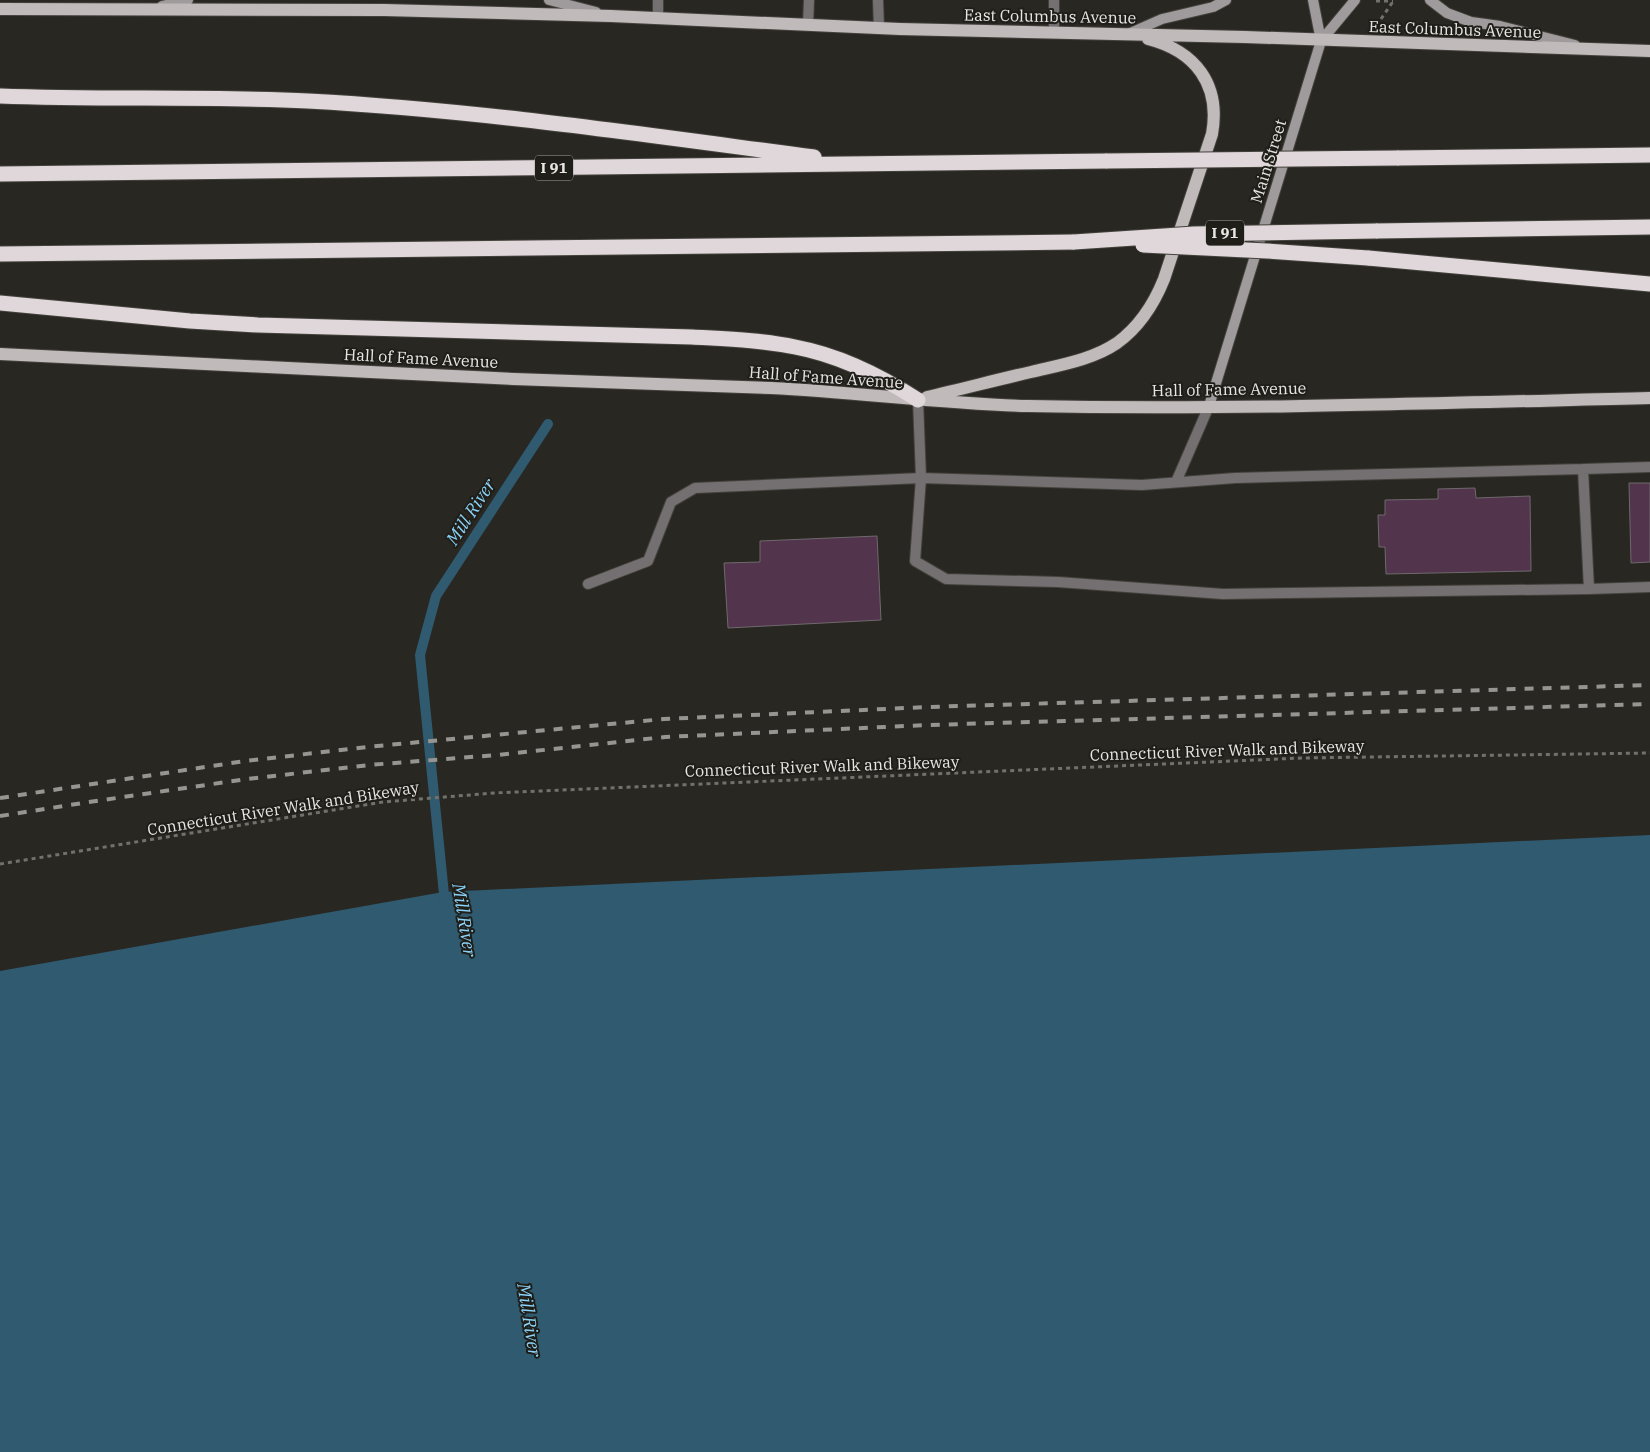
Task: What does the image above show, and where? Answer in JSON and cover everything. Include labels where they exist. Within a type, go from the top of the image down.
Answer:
[{"type":"highway","points":[[0,96],[308,101],[439,110],[572,125],[865,164]]},
{"type":"highway","name":"I 91","points":[[0,174],[1650,155]]},
{"type":"highway","name":"I 91","points":[[0,254],[1074,242],[1194,234],[1650,227]]},
{"type":"highway","points":[[1074,242],[1267,251],[1368,258],[1650,284]]},
{"type":"highway","points":[[0,302],[190,321],[258,325],[692,337],[761,342],[795,347],[822,354],[879,377],[918,400]]},
{"type":"main road","points":[[153,8],[188,0]]},
{"type":"main road","points":[[549,0],[611,16]]},
{"type":"main road","points":[[1128,34],[1162,19],[1213,7],[1226,0]]},
{"type":"main road","name":"Main Street","points":[[1313,0],[1321,41]]},
{"type":"main road","name":"Main Street","points":[[1209,406],[1321,41],[1355,0]]},
{"type":"main road","points":[[1430,0],[1447,13],[1471,22],[1500,26],[1596,50]]},
{"type":"main road","name":"East Columbus Avenue","points":[[0,9],[384,10],[611,16],[879,28],[1650,51]]},
{"type":"main road","points":[[918,400],[1071,362],[1103,351],[1116,343],[1139,323],[1158,296],[1212,134],[1214,110],[1207,85],[1196,66],[1188,57],[1168,45],[1128,34]]},
{"type":"main road","name":"Hall of Fame Avenue","points":[[0,354],[802,390],[860,393],[918,400],[1028,406],[1394,404],[1650,398]]},
{"type":"lane","points":[[658,0],[658,18]]},
{"type":"lane","points":[[808,25],[809,0]]},
{"type":"lane","points":[[878,0],[879,28]]},
{"type":"lane","points":[[1054,0],[1054,32]]},
{"type":"lane","points":[[918,400],[920,478],[915,561],[946,579],[1058,582],[1223,594],[1650,587]]},
{"type":"lane","points":[[1176,482],[1209,406]]},
{"type":"lane","points":[[588,584],[648,561],[671,502],[695,488],[920,478],[1142,484],[1234,478],[1650,467]]},
{"type":"lane","points":[[1583,469],[1590,588]]},
{"type":"path","points":[[1376,1],[1394,1]]},
{"type":"path","points":[[1376,26],[1394,1]]},
{"type":"path","name":"Connecticut River Walk and Bikeway","points":[[0,864],[384,802],[494,793],[1302,758],[1650,753]]},
{"type":"water","points":[[1650,835],[1650,1452],[0,1452],[0,971],[443,892]]},
{"type":"building","points":[[1629,483],[1650,483],[1650,562],[1631,563]]},
{"type":"building","points":[[1475,488],[1476,498],[1530,496],[1531,571],[1386,574],[1385,547],[1379,547],[1378,515],[1385,515],[1385,500],[1438,499],[1438,489]]},
{"type":"building","points":[[877,536],[881,620],[728,628],[724,563],[760,562],[760,541]]},
{"type":"waterway","name":"Mill River","points":[[445,904],[420,655],[436,596],[548,424]]},
{"type":"railway","points":[[0,798],[245,761],[367,747],[664,719],[928,707],[1650,685]]},
{"type":"railway","points":[[0,816],[247,779],[369,765],[497,755],[665,737],[928,725],[1650,704]]}]
